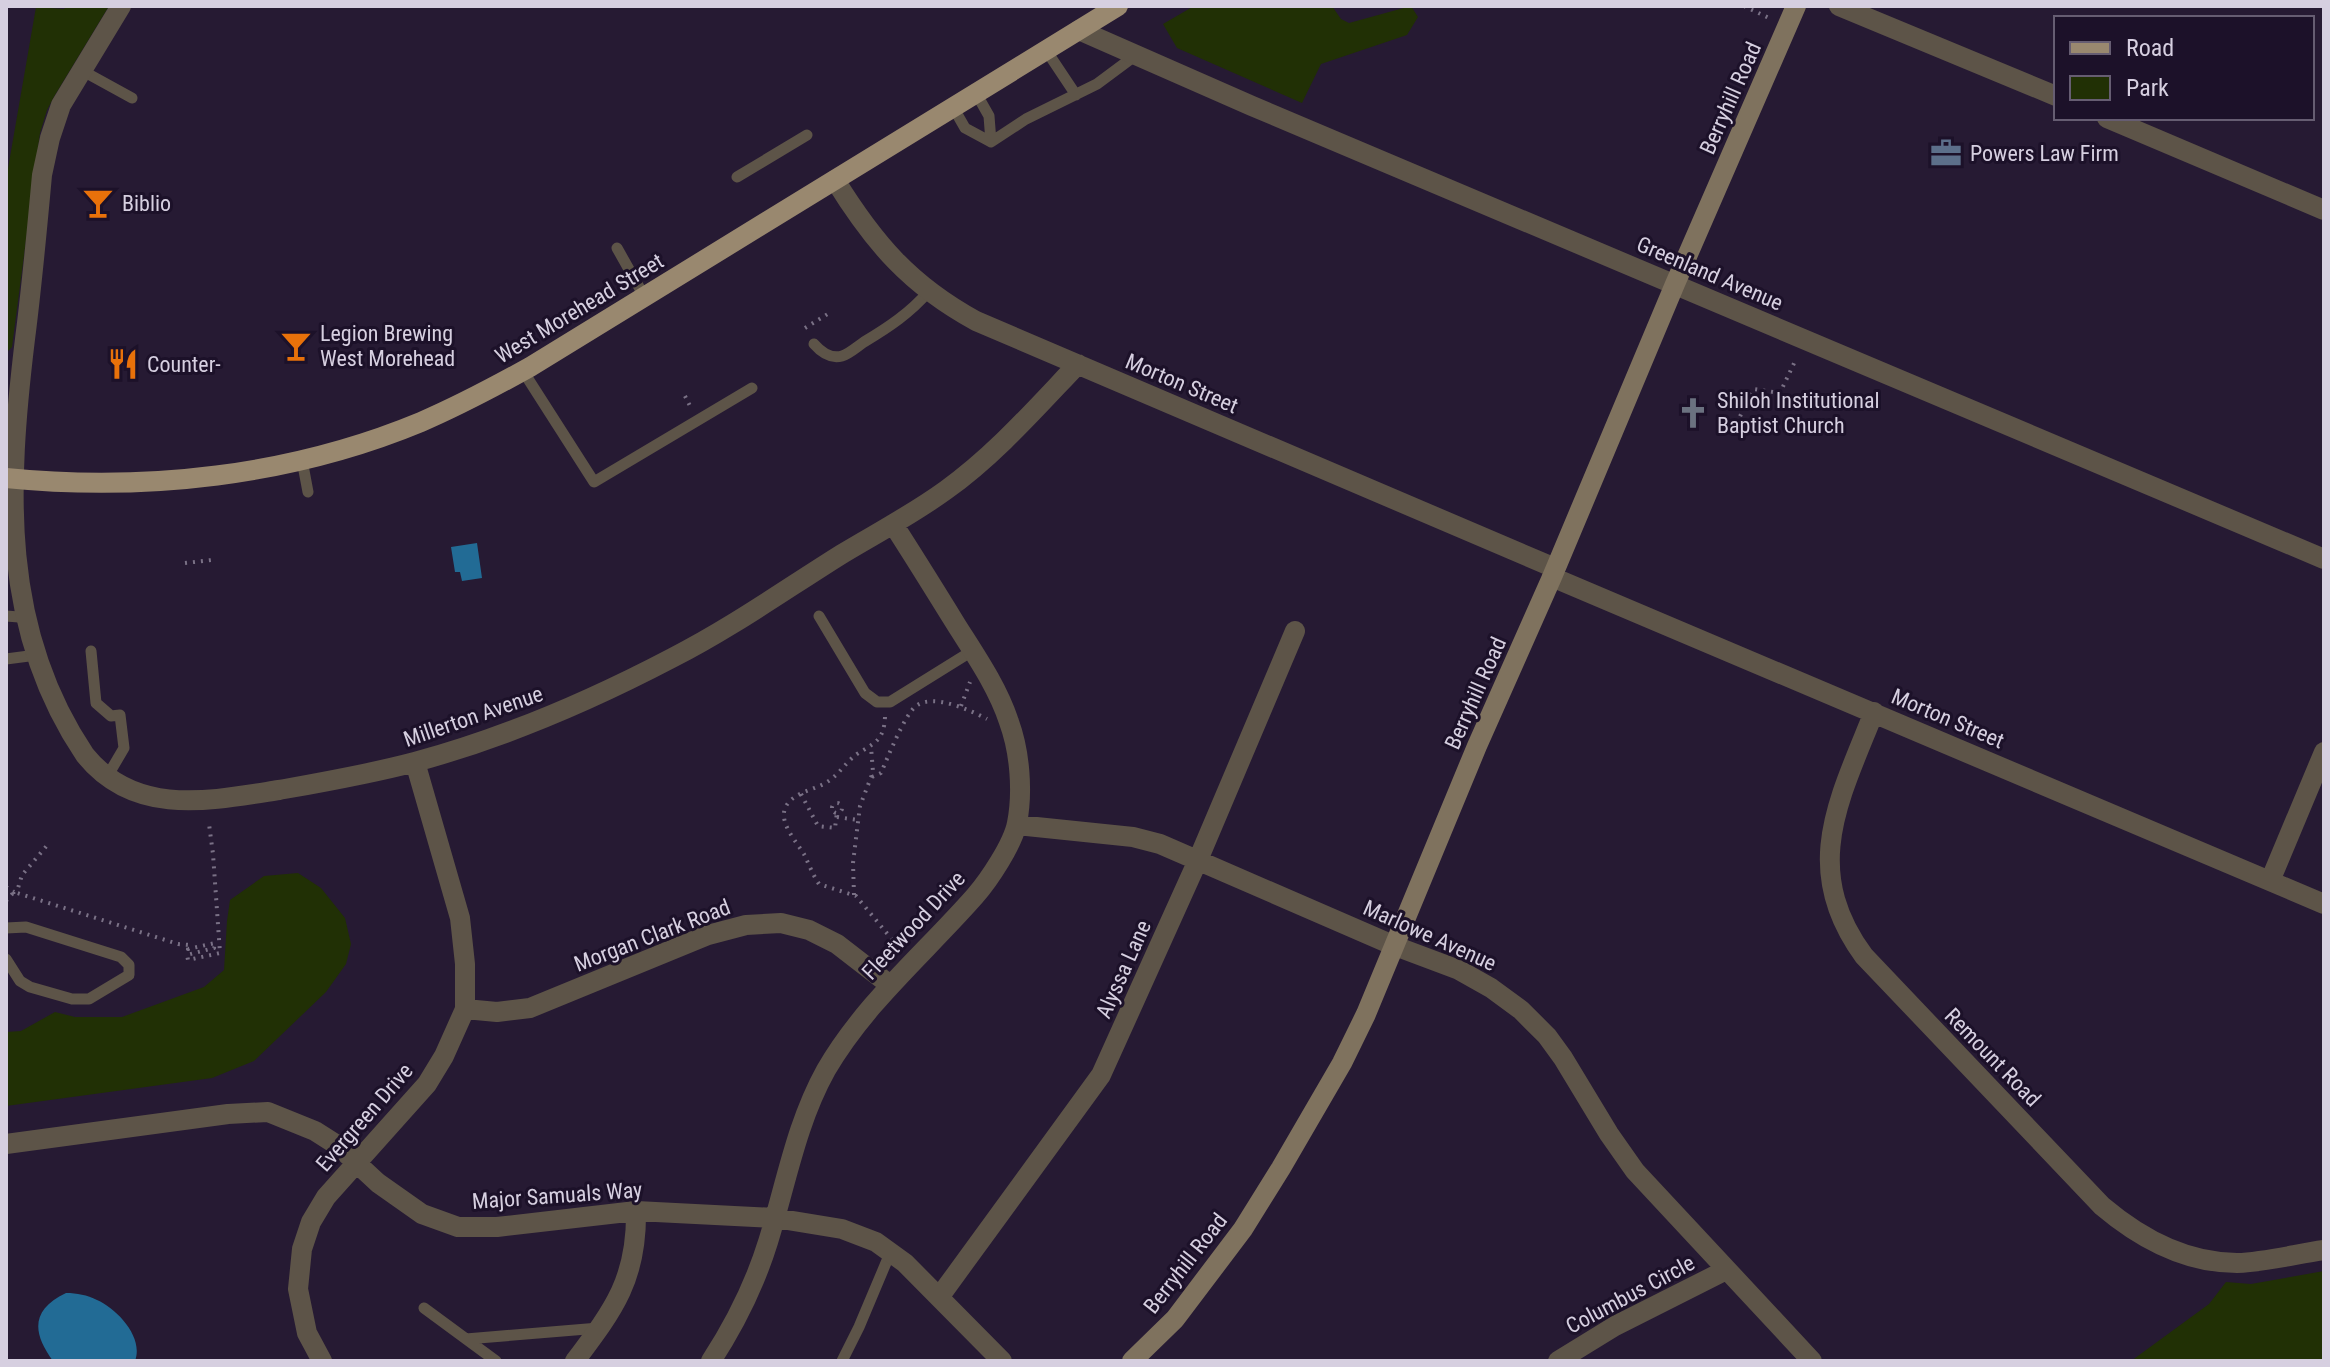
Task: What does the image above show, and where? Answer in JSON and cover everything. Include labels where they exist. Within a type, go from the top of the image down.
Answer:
[{"type":"main road","name":"West Morehead Street","points":[[7,479],[138,482],[229,475],[302,460],[418,423],[475,398],[523,371],[1118,6]]},
{"type":"street","name":"Millerton Avenue","points":[[121,6],[61,105],[42,175],[13,376],[7,479],[9,557],[12,617],[60,720],[85,755],[107,777],[145,797],[180,800],[244,795],[311,785],[415,762],[536,722],[604,693],[762,605],[947,490],[994,450],[1078,364]]},
{"type":"street","name":"Berryhill Road","points":[[1132,1361],[1175,1319],[1197,1292],[1258,1205],[1342,1063],[1395,946],[1477,746],[1796,6]]},
{"type":"street","points":[[1839,6],[2054,95]]},
{"type":"street","name":"Greenland Avenue","points":[[1079,30],[2324,559]]},
{"type":"street","points":[[2112,120],[2324,210]]},
{"type":"street","name":"Morton Street","points":[[835,180],[858,218],[883,250],[929,291],[976,321],[1874,712],[2324,904]]},
{"type":"street","name":"Fleetwood Drive","points":[[711,1361],[751,1288],[769,1241],[794,1147],[828,1067],[857,1024],[890,985],[985,884],[1017,825],[1017,749],[1009,721],[972,651],[893,524]]},
{"type":"street","name":"Alyssa Lane","points":[[940,1296],[1101,1075],[1198,860],[1295,631]]},
{"type":"street","name":"Remount Road","points":[[1874,712],[1836,806],[1830,842],[1830,872],[1836,902],[1864,956],[2102,1206],[2127,1228],[2156,1244],[2203,1259],[2236,1263],[2324,1250]]},
{"type":"street","points":[[2270,881],[2324,752]]},
{"type":"street","name":"Evergreen Drive","points":[[322,1361],[303,1318],[298,1289],[299,1264],[311,1222],[326,1197],[427,1084],[444,1056],[465,1009],[465,964],[460,918],[415,762]]},
{"type":"street","name":"Marlowe Avenue","points":[[1017,825],[1133,837],[1160,844],[1395,946],[1459,970],[1491,988],[1521,1010],[1547,1036],[1635,1171],[1812,1361]]},
{"type":"street","name":"Morgan Clark Road","points":[[465,1009],[497,1012],[530,1008],[708,935],[746,925],[781,923],[809,930],[837,944],[890,985]]},
{"type":"street","name":"Major Samuals Way","points":[[6,1144],[228,1114],[268,1112],[315,1131],[337,1145],[393,1195],[422,1214],[458,1227],[497,1227],[636,1211],[775,1218],[842,1229],[891,1251],[940,1296],[1002,1361]]},
{"type":"street","points":[[575,1361],[624,1289],[635,1246],[636,1211]]},
{"type":"street","name":"Columbus Circle","points":[[1558,1361],[1615,1326],[1726,1270]]},
{"type":"lane","points":[[1046,50],[1076,95]]},
{"type":"lane","points":[[991,142],[1026,119],[1097,84],[1136,55]]},
{"type":"lane","points":[[81,70],[132,98]]},
{"type":"lane","points":[[976,93],[989,116],[991,142]]},
{"type":"lane","points":[[953,107],[965,128],[991,142]]},
{"type":"lane","points":[[737,177],[807,135]]},
{"type":"lane","points":[[617,248],[644,296]]},
{"type":"lane","points":[[814,344],[828,356],[842,356],[900,320],[929,291]]},
{"type":"lane","points":[[523,371],[594,482],[752,388]]},
{"type":"lane","points":[[302,460],[308,492]]},
{"type":"lane","points":[[819,616],[865,693],[877,702],[890,702],[972,651]]},
{"type":"lane","points":[[91,651],[96,703],[111,716],[120,715],[124,748],[107,777]]},
{"type":"lane","points":[[6,659],[29,656]]},
{"type":"lane","points":[[6,928],[26,927],[121,957],[129,965],[129,975],[89,999],[72,999],[20,981],[6,959]]},
{"type":"lane","points":[[842,1361],[891,1251]]},
{"type":"lane","points":[[424,1308],[496,1361]]},
{"type":"lane","points":[[466,1339],[599,1328]]},
{"type":"path","points":[[1744,6],[1771,19]]},
{"type":"path","points":[[805,328],[831,312]]},
{"type":"path","points":[[340,338],[373,339]]},
{"type":"path","points":[[1734,431],[1754,389],[1780,393],[1796,359]]},
{"type":"path","points":[[185,563],[212,560]]},
{"type":"path","points":[[961,706],[971,679]]},
{"type":"path","points":[[872,777],[881,773],[913,708],[925,702],[961,706],[993,721]]},
{"type":"path","points":[[884,710],[881,735],[871,747],[856,755],[830,780],[792,799],[784,810],[786,826],[804,853],[817,882],[854,895],[901,951]]},
{"type":"path","points":[[854,895],[853,863],[862,797],[872,777],[871,747]]},
{"type":"path","points":[[801,794],[818,826],[835,828],[836,815],[858,820]]},
{"type":"path","points":[[6,887],[178,944],[190,945],[188,949],[215,943],[214,948],[187,955],[188,960],[220,953],[209,824]]},
{"type":"path","points":[[6,901],[18,888],[22,875],[50,842]]},
{"type":"green space","points":[[67,6],[109,6],[55,95],[40,133],[12,347],[6,353],[6,180],[36,7],[64,9]]},
{"type":"green space","points":[[1194,6],[1332,6],[1341,19],[1349,23],[1411,6],[1418,17],[1407,35],[1321,64],[1302,103],[1177,48],[1163,24]]},
{"type":"green space","points":[[298,873],[321,888],[345,918],[351,944],[346,964],[326,992],[254,1061],[212,1078],[6,1106],[6,1032],[21,1031],[55,1012],[75,1017],[122,1017],[204,987],[224,970],[230,900],[264,876]]},
{"type":"green space","points":[[2324,1271],[2324,1361],[2131,1361],[2209,1304],[2226,1282],[2251,1284]]},
{"type":"water","points":[[477,543],[482,578],[462,581],[460,572],[455,572],[451,547]]},
{"type":"water","points":[[66,1293],[93,1298],[120,1317],[136,1343],[135,1361],[53,1361],[41,1341],[38,1322],[46,1307]]},
{"type":"place","name":"Powers Law Firm","points":[[1946,153]]},
{"type":"place","name":"Biblio","points":[[98,203]]},
{"type":"place","name":"Legion Brewing West Morehead","points":[[296,346]]},
{"type":"place","name":"Counter-","points":[[123,364]]},
{"type":"place","name":"Shiloh Institutional Baptist Church","points":[[1693,413]]}]
